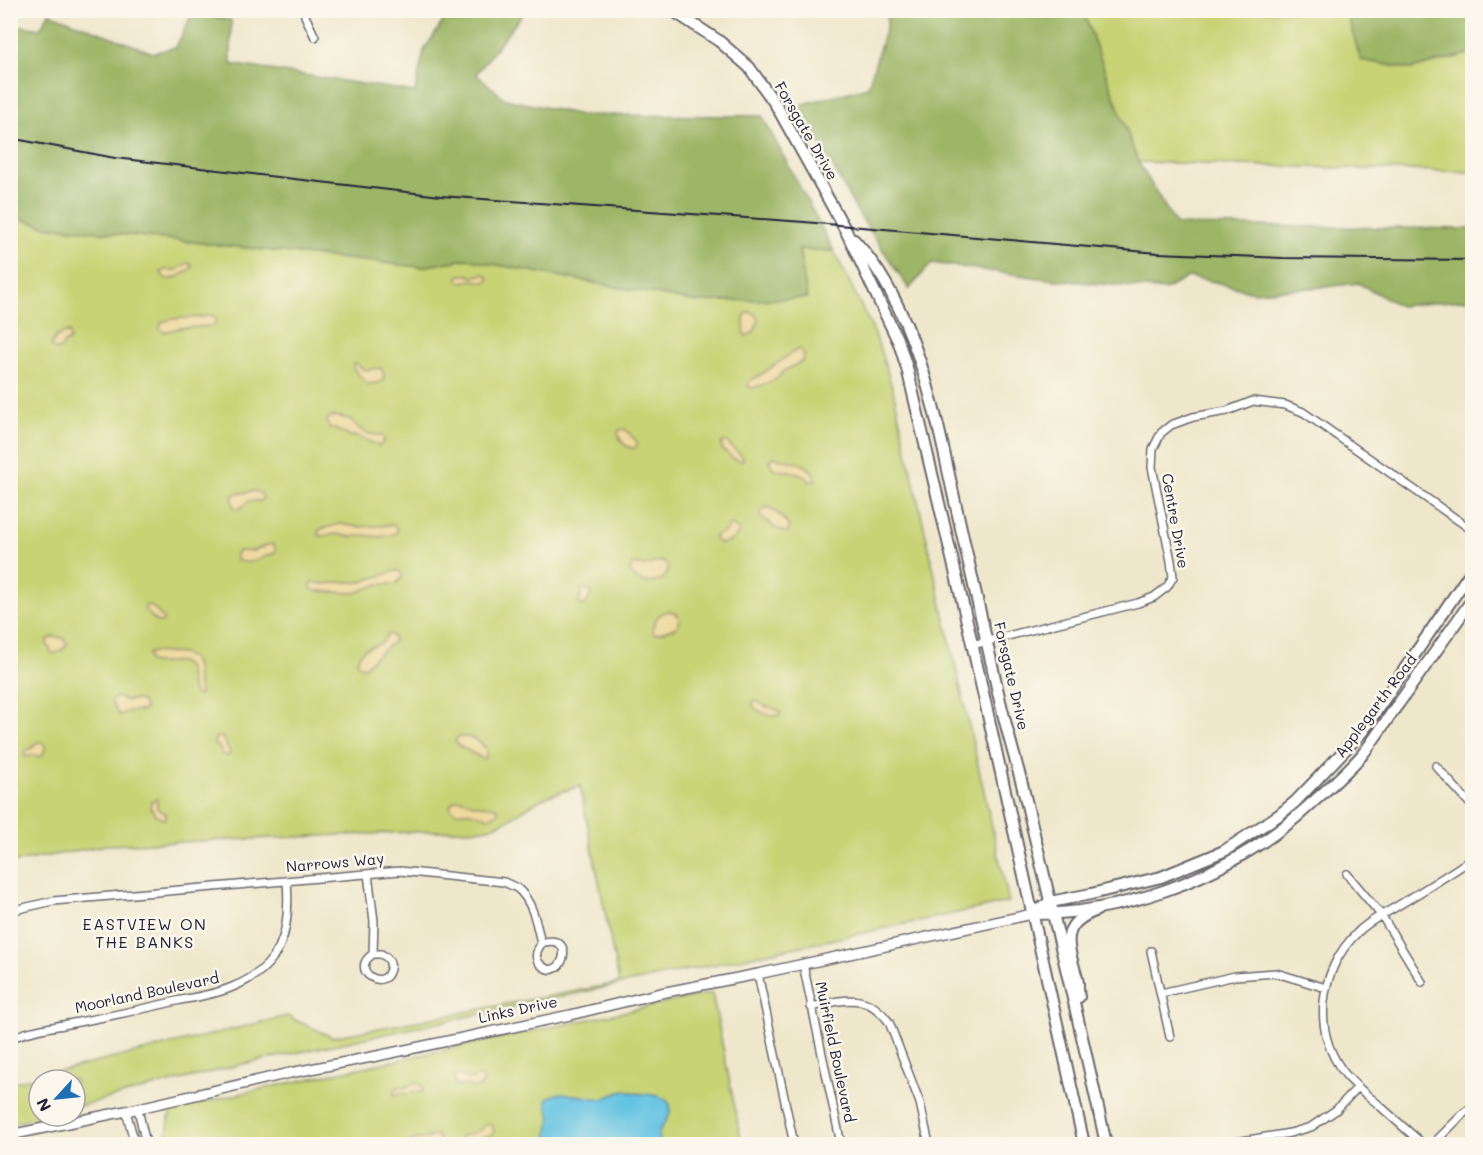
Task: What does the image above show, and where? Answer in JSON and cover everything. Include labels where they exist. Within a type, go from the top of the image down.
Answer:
[{"type":"main road","name":"Forsgate Drive","points":[[672,10],[719,41],[749,67],[776,105],[846,231],[899,343],[907,368],[972,645],[1084,1144]]},
{"type":"main road","name":"Forsgate Drive","points":[[846,231],[883,280],[921,363],[936,416],[996,685],[1053,914],[1106,1144]]},
{"type":"main road","name":"Applegarth Road","points":[[1032,914],[1050,902],[1161,877],[1224,851],[1279,816],[1362,732],[1473,570]]},
{"type":"main road","name":"Applegarth Road","points":[[1032,914],[1097,910],[1184,884],[1264,841],[1287,825],[1331,786],[1362,754],[1473,600]]},
{"type":"main road","points":[[1078,1019],[1078,983],[1069,946],[1069,936],[1071,927],[1085,915],[1097,910]]},
{"type":"street","points":[[306,10],[305,16],[315,37]]},
{"type":"street","name":"Centre Drive","points":[[972,645],[1138,603],[1154,597],[1167,587],[1173,577],[1152,467],[1153,449],[1161,434],[1171,425],[1193,417],[1227,411],[1253,401],[1285,405],[1303,412],[1473,530]]},
{"type":"street","points":[[1436,766],[1473,806]]},
{"type":"street","points":[[1423,1144],[1344,1073],[1328,1042],[1325,1028],[1323,1007],[1326,988],[1337,958],[1358,932],[1473,860]]},
{"type":"street","name":"Narrows Way","points":[[10,911],[52,901],[400,871],[504,882],[517,889],[534,913],[542,944],[537,952],[537,961],[545,968],[554,968],[561,963],[563,951],[559,944],[545,942]]},
{"type":"street","points":[[368,874],[374,921],[373,954]]},
{"type":"street","points":[[1347,874],[1382,916],[1422,982]]},
{"type":"street","name":"Moorland Boulevard","points":[[10,1039],[34,1031],[133,1012],[228,989],[244,982],[263,970],[279,948],[287,926],[289,904],[286,881]]},
{"type":"street","name":"Links Drive","points":[[11,1133],[126,1112],[290,1073],[570,1015],[671,991],[1032,914]]},
{"type":"street","points":[[1151,951],[1170,1037]]},
{"type":"street","name":"Muirfield Boulevard","points":[[803,964],[841,1144]]},
{"type":"street","points":[[1161,993],[1235,976],[1276,973],[1326,988]]},
{"type":"street","points":[[758,974],[794,1144]]},
{"type":"street","points":[[811,1007],[856,999],[883,1014],[889,1022],[920,1103],[929,1144]]},
{"type":"street","points":[[1224,1144],[1290,1133],[1311,1127],[1336,1110],[1358,1087]]},
{"type":"street","points":[[1433,1144],[1473,1107]]},
{"type":"street","points":[[138,1109],[146,1144]]},
{"type":"street","points":[[126,1112],[135,1144]]},
{"type":"green space","points":[[450,11],[525,11],[476,74],[505,99],[581,115],[762,116],[834,251],[799,249],[807,298],[698,302],[466,259],[421,267],[45,226],[11,216],[11,24],[40,29],[49,13],[153,53],[176,47],[192,14],[231,20],[231,64],[415,92],[424,50]]},
{"type":"green space","points":[[886,11],[1083,11],[1138,162],[1176,225],[1472,229],[1472,299],[1400,306],[1358,283],[1253,292],[1188,277],[1165,290],[1047,279],[932,263],[909,289],[855,208],[800,105],[868,87],[887,24]]},
{"type":"green space","points":[[1083,11],[1346,11],[1361,60],[1411,69],[1472,53],[1472,172],[1138,162]]},
{"type":"green space","points":[[1346,11],[1472,11],[1472,53],[1411,69],[1361,60]]},
{"type":"green space","points":[[11,216],[46,226],[421,267],[466,259],[698,302],[807,297],[799,249],[834,251],[875,334],[893,390],[1009,902],[239,1065],[87,1104],[87,1068],[73,1068],[287,1016],[332,1037],[619,983],[580,786],[544,798],[508,820],[484,829],[107,845],[11,863]]},
{"type":"green space","points":[[712,993],[742,1144],[166,1144],[170,1111],[247,1092]]},
{"type":"green space","points":[[27,1079],[27,1120],[11,1124],[11,1083]]},
{"type":"sand","points":[[187,263],[192,267],[174,278],[166,279],[161,272],[177,270]]},
{"type":"sand","points":[[484,274],[489,279],[485,282],[474,280],[460,282],[457,278],[460,275],[472,277]]},
{"type":"sand","points":[[749,312],[756,315],[758,320],[753,333],[746,336],[744,318]]},
{"type":"sand","points":[[213,315],[216,322],[212,326],[180,328],[164,332],[160,329],[161,323],[167,321]]},
{"type":"sand","points":[[69,332],[70,340],[64,343],[61,349],[56,350],[52,347],[51,344],[57,336]]},
{"type":"sand","points":[[799,349],[804,355],[803,361],[785,370],[775,380],[753,388],[749,387],[748,383],[751,380]]},
{"type":"sand","points":[[356,363],[364,370],[381,368],[384,375],[383,380],[367,384],[354,369],[353,365]]},
{"type":"sand","points":[[334,416],[350,419],[366,433],[382,436],[384,440],[379,446],[358,436],[349,436],[330,428],[326,422]]},
{"type":"sand","points":[[625,429],[638,443],[635,448],[626,445],[620,438],[618,432]]},
{"type":"sand","points":[[725,441],[743,457],[743,460],[732,458],[723,451],[721,444]]},
{"type":"sand","points":[[774,457],[806,466],[814,474],[815,481],[811,482],[798,473],[773,468],[769,460]]},
{"type":"sand","points":[[255,491],[262,495],[261,501],[249,501],[239,509],[234,507],[232,499],[234,494]]},
{"type":"sand","points":[[767,507],[785,521],[789,527],[788,532],[777,529],[761,517],[761,512]]},
{"type":"sand","points":[[340,524],[359,527],[393,525],[397,531],[395,534],[379,537],[318,535],[319,530]]},
{"type":"sand","points":[[731,524],[739,531],[736,537],[727,542],[717,542],[714,537],[725,532]]},
{"type":"sand","points":[[273,544],[276,549],[275,553],[249,562],[236,559],[239,551],[253,551]]},
{"type":"sand","points":[[662,561],[667,564],[668,571],[660,580],[654,582],[640,580],[630,571],[635,564],[645,566]]},
{"type":"sand","points":[[395,571],[402,574],[402,578],[396,584],[379,584],[355,593],[316,591],[310,586],[313,582],[324,584],[361,582]]},
{"type":"sand","points":[[582,588],[592,593],[586,604],[582,606],[579,604]]},
{"type":"sand","points":[[150,605],[163,618],[163,622],[157,622],[145,610],[145,606]]},
{"type":"sand","points":[[670,611],[678,615],[677,627],[654,634],[653,626],[656,619],[662,613]]},
{"type":"sand","points":[[390,634],[394,641],[365,667],[359,666],[357,661],[360,654],[365,649],[382,643]]},
{"type":"sand","points":[[64,638],[67,644],[60,651],[51,653],[47,644],[48,639]]},
{"type":"sand","points":[[153,652],[178,653],[194,661],[200,694],[196,696],[193,692],[185,664],[176,661],[151,662],[148,654]]},
{"type":"sand","points":[[116,697],[140,701],[145,709],[119,715],[111,702]]},
{"type":"sand","points":[[755,700],[777,710],[780,715],[770,715],[759,710],[753,706]]},
{"type":"sand","points":[[217,737],[222,737],[230,753],[228,756],[222,754],[219,747],[214,744]]},
{"type":"sand","points":[[457,737],[470,738],[480,743],[486,749],[486,758],[483,759],[459,746],[455,741]]},
{"type":"sand","points":[[37,742],[45,745],[43,754],[39,757],[34,755],[25,757],[26,750],[32,748]]},
{"type":"sand","points":[[157,799],[157,808],[166,814],[165,819],[158,817],[150,807],[151,802]]},
{"type":"sand","points":[[461,799],[473,804],[496,807],[498,812],[488,817],[471,812],[454,811],[451,804]]},
{"type":"sand","points":[[457,1075],[470,1079],[480,1076],[483,1078],[483,1084],[475,1088],[464,1085],[456,1086],[454,1077]]},
{"type":"sand","points":[[416,1083],[424,1089],[422,1092],[413,1091],[409,1094],[395,1095],[393,1093],[397,1087],[406,1087]]},
{"type":"sand","points":[[489,1124],[493,1127],[492,1135],[482,1137],[475,1144],[460,1144],[461,1136],[475,1133]]},
{"type":"sand","points":[[436,1135],[439,1141],[437,1144],[409,1144],[415,1139],[425,1139]]},
{"type":"water","points":[[627,1091],[661,1097],[670,1105],[670,1113],[658,1137],[660,1144],[544,1144],[548,1141],[551,1118],[547,1105],[549,1097],[561,1093],[602,1099]]},
{"type":"railway","points":[[10,138],[115,158],[441,196],[804,222],[1158,253],[1283,258],[1472,260]]},
{"type":"district","name":"EASTVIEW ON THE BANKS","points":[[145,933]]}]
